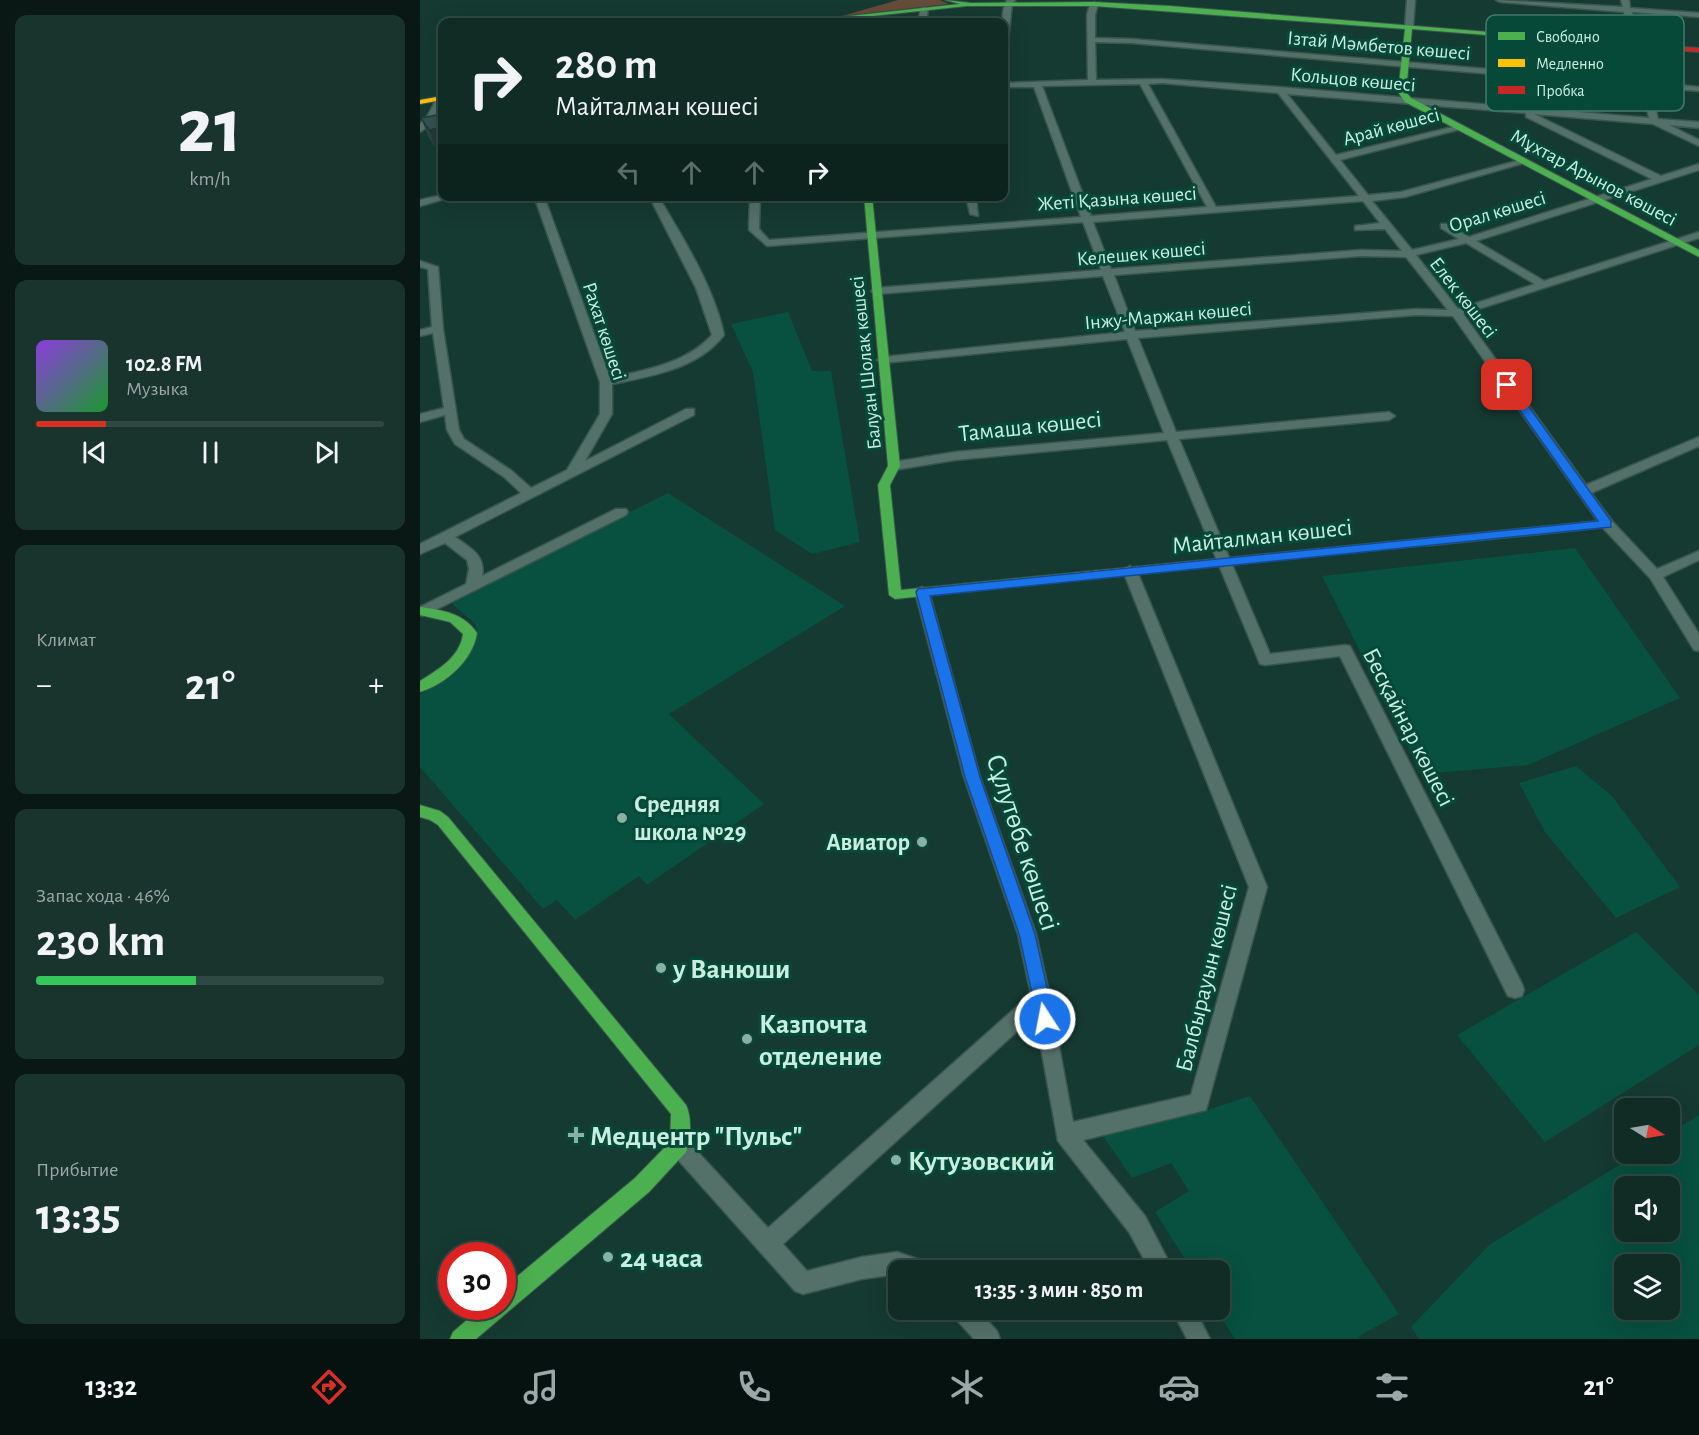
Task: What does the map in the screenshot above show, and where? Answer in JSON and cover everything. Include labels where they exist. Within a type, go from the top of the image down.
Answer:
[{"type":"street","points":[[829,18],[891,0]]},
{"type":"street","points":[[948,0],[971,5]]},
{"type":"street","points":[[1408,100],[1402,92],[1411,0]]},
{"type":"street","points":[[1500,0],[1699,15]]},
{"type":"street","points":[[1625,0],[1628,15]]},
{"type":"street","points":[[1007,18],[1010,2]]},
{"type":"street","points":[[858,18],[923,16],[971,5],[1010,2],[1094,4],[1486,33]]},
{"type":"street","points":[[1092,84],[1091,15],[1094,4]]},
{"type":"street","name":"Ізтай Мәмбетов көшесі","points":[[1092,40],[1132,41],[1486,71]]},
{"type":"street","points":[[1684,49],[1699,50]]},
{"type":"street","name":"Кольцов көшесі","points":[[1008,85],[1162,81],[1486,108]]},
{"type":"street","points":[[1143,82],[1213,209]]},
{"type":"street","points":[[1037,85],[1106,274],[1222,563]]},
{"type":"street","name":"Ізтай Мәмбетов көшесі","points":[[1684,88],[1699,89]]},
{"type":"street","name":"Елек көшесі","points":[[1279,89],[1456,313],[1606,524],[1655,575],[1699,646]]},
{"type":"street","points":[[420,102],[438,99]]},
{"type":"street","name":"Мұхтар Арынов көшесі","points":[[1408,100],[1699,254]]},
{"type":"street","points":[[420,129],[438,105]]},
{"type":"street","points":[[1521,111],[1660,179]]},
{"type":"street","name":"Кольцов көшесі","points":[[1521,111],[1699,125]]},
{"type":"street","points":[[1652,111],[1654,121],[1699,143]]},
{"type":"street","name":"Арай көшесі","points":[[1333,159],[1458,126]]},
{"type":"street","name":"Жеті Қазына көшесі","points":[[755,201],[754,230],[767,243],[1402,195],[1521,161]]},
{"type":"street","name":"Орал көшесі","points":[[1408,254],[1468,240],[1699,167]]},
{"type":"street","points":[[420,204],[438,199]]},
{"type":"street","name":"Рахат көшесі","points":[[541,201],[606,382],[606,414],[572,472]]},
{"type":"street","points":[[606,382],[669,367],[702,349],[718,335],[717,326],[704,294],[668,218],[656,201]]},
{"type":"street","name":"Балуан Шолақ көшесі","points":[[869,201],[894,466],[884,485],[894,595]]},
{"type":"street","points":[[972,201],[975,214]]},
{"type":"street","points":[[1358,228],[1386,226]]},
{"type":"street","points":[[1444,226],[1545,286]]},
{"type":"street","name":"Інжу-Маржан көшесі","points":[[883,360],[1131,335],[1416,312],[1456,313],[1699,235]]},
{"type":"street","name":"Келешек көшесі","points":[[876,291],[1361,253],[1408,254]]},
{"type":"street","points":[[425,265],[433,267],[438,329],[453,430],[459,441],[508,474],[529,494]]},
{"type":"street","points":[[420,333],[438,329]]},
{"type":"street","points":[[420,418],[449,410]]},
{"type":"street","points":[[420,550],[690,412]]},
{"type":"street","name":"Тамаша көшесі","points":[[894,466],[955,456],[1171,434],[1192,435],[1389,416]]},
{"type":"street","points":[[1584,491],[1699,441]]},
{"type":"street","points":[[421,611],[621,512]]},
{"type":"street","name":"Майталман көшесі","points":[[894,595],[1606,524]]},
{"type":"street","points":[[446,537],[474,558],[476,569],[473,584]]},
{"type":"street","points":[[1655,575],[1699,555]]},
{"type":"street","name":"Бесқайнар көшесі","points":[[1222,563],[1265,660],[1345,650],[1515,990]]},
{"type":"street","name":"Балбырауын көшесі","points":[[1065,1134],[1199,1103],[1258,887],[1130,571]]},
{"type":"street","name":"Сұлутөбе көшесі","points":[[922,592],[972,777],[1027,934],[1041,997],[1065,1134]]},
{"type":"street","points":[[420,687],[447,670],[461,657],[467,650],[470,635],[468,628],[457,619],[421,611]]},
{"type":"street","points":[[420,811],[435,815],[443,821],[680,1111],[679,1146],[642,1185],[516,1291]]},
{"type":"street","points":[[767,1244],[1041,997]]},
{"type":"street","points":[[1065,1134],[1137,1224],[1157,1260]]},
{"type":"street","points":[[679,1146],[803,1283],[862,1268],[888,1264]]},
{"type":"street","points":[[460,1339],[482,1320]]},
{"type":"street","points":[[972,1320],[989,1339]]},
{"type":"street","points":[[1189,1320],[1199,1339]]},
{"type":"shaded area","points":[[898,0],[940,0],[949,4],[842,16]]},
{"type":"shaded area","points":[[788,312],[812,371],[831,371],[860,542],[812,554],[775,530],[753,372],[731,324]]},
{"type":"shaded area","points":[[668,493],[845,606],[669,714],[764,804],[647,885],[639,876],[575,920],[557,900],[543,909],[420,767],[420,695],[473,649],[476,625],[450,602]]},
{"type":"shaded area","points":[[1575,548],[1680,698],[1528,765],[1422,774],[1322,576]]},
{"type":"shaded area","points":[[1576,766],[1612,796],[1680,887],[1616,918],[1545,832],[1519,783]]},
{"type":"shaded area","points":[[1636,932],[1699,995],[1699,1045],[1545,1142],[1457,1035]]},
{"type":"shaded area","points":[[1250,1096],[1399,1314],[1359,1336],[1360,1339],[1235,1339],[1223,1320],[1230,1320],[1230,1260],[1186,1260],[1155,1212],[1189,1191],[1171,1163],[1132,1178],[1101,1133],[1198,1113]]},
{"type":"shaded area","points":[[1699,1115],[1699,1339],[1419,1339],[1411,1327],[1489,1245],[1621,1164],[1680,1164],[1680,1127]]},
{"type":"building","points":[[438,115],[438,128],[429,130],[421,118]]},
{"type":"traffic: fast","points":[[948,0],[971,5],[1094,4],[1170,8],[1486,33]]},
{"type":"traffic: fast","points":[[836,18],[964,6]]},
{"type":"traffic: fast","points":[[1409,27],[1402,92],[1408,100],[1699,254]]},
{"type":"traffic: fast","points":[[868,201],[894,466],[884,485],[895,595],[1072,577]]},
{"type":"traffic: fast","points":[[1426,542],[1607,524]]},
{"type":"traffic: fast","points":[[420,611],[454,619],[470,633],[469,642],[459,658],[445,671],[420,687]]},
{"type":"traffic: fast","points":[[420,811],[435,815],[443,821],[680,1111],[679,1146],[642,1185],[516,1291]]},
{"type":"traffic: fast","points":[[460,1339],[482,1320]]},
{"type":"traffic: slow","points":[[420,102],[438,99]]},
{"type":"traffic: slow","points":[[1072,577],[1426,542]]},
{"type":"traffic: jam","points":[[1684,49],[1699,50]]},
{"type":"place","name":"Средняя школа №29","points":[[622,818]]},
{"type":"place","name":"Авиатор","points":[[922,842]]},
{"type":"place","name":"у Ванюши","points":[[661,968]]},
{"type":"place","name":"Казпочта отделение","points":[[747,1039]]},
{"type":"place","name":"Медцентр \"Пульс\"","points":[[576,1135]]},
{"type":"place","name":"Кутузовский","points":[[896,1160]]},
{"type":"place","name":"24 часа","points":[[608,1257]]},
{"type":"route","points":[[1045,1019],[1027,934],[972,777],[922,592],[1606,524],[1507,385]]}]
